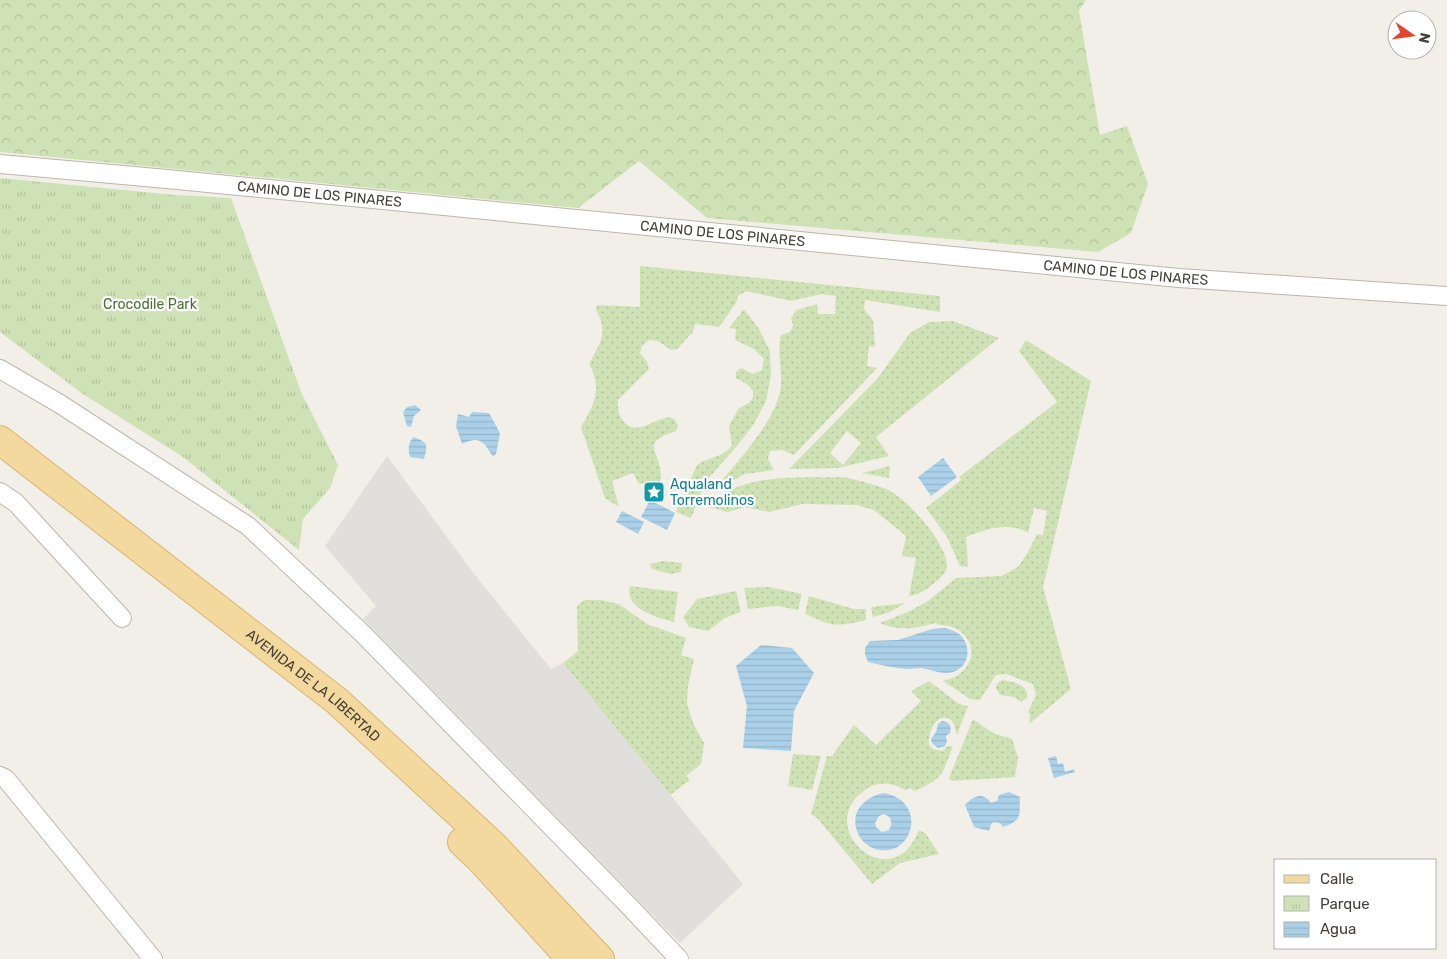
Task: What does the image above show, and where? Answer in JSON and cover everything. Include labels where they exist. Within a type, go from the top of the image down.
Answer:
[{"type":"main road","name":"AVENIDA DE LA LIBERTAD","points":[[0,440],[337,701],[494,846],[600,959]]},
{"type":"main road","name":"AVENIDA DE LA LIBERTAD","points":[[0,461],[322,713],[480,859],[571,959]]},
{"type":"street","name":"CAMINO DE LOS PINARES","points":[[0,164],[1169,277],[1447,296]]},
{"type":"street","points":[[0,370],[60,404],[248,526],[363,634],[628,905],[678,959]]},
{"type":"street","points":[[0,492],[16,503],[122,618]]},
{"type":"street","points":[[0,776],[6,780],[153,959]]},
{"type":"green space","points":[[0,0],[1086,0],[1079,11],[1100,135],[1127,126],[1148,184],[1131,233],[1098,252],[707,218],[639,161],[578,208],[0,152]]},
{"type":"green space","name":"Crocodile Park","points":[[0,178],[176,195],[231,198],[301,392],[338,465],[330,488],[303,519],[299,550],[183,457],[83,394],[0,332]]},
{"type":"green space","points":[[640,266],[940,296],[940,312],[865,300],[864,309],[873,320],[875,347],[869,346],[867,366],[877,368],[794,455],[782,450],[770,451],[768,459],[774,470],[745,474],[714,490],[752,444],[776,405],[781,385],[779,349],[781,335],[790,332],[793,325],[791,318],[796,310],[817,304],[818,314],[835,314],[836,296],[822,294],[791,301],[746,291],[738,296],[736,303],[719,327],[695,324],[693,332],[677,349],[671,350],[658,341],[649,340],[642,346],[640,353],[647,362],[649,369],[618,400],[619,414],[624,422],[634,428],[668,418],[674,419],[678,425],[676,431],[657,440],[654,444],[661,478],[653,496],[648,482],[639,484],[633,473],[612,481],[619,507],[605,498],[581,427],[595,397],[595,381],[589,364],[602,338],[602,325],[596,310],[597,305],[640,307]]},
{"type":"green space","points":[[744,309],[759,329],[770,351],[771,375],[766,401],[754,424],[706,481],[691,518],[676,512],[697,465],[720,455],[732,445],[729,426],[739,408],[749,403],[753,397],[753,391],[748,385],[736,378],[736,372],[741,368],[753,374],[762,370],[764,359],[754,349],[735,340],[736,329],[729,328]]},
{"type":"green space","points":[[953,321],[999,338],[876,437],[889,456],[838,468],[789,469],[878,378],[910,333],[929,322]],"holes":[[[847,431],[861,443],[843,465],[830,453]]]},
{"type":"green space","points":[[1026,340],[1091,381],[1043,587],[1071,689],[1029,724],[1030,715],[1028,712],[1036,695],[1033,684],[1006,674],[996,675],[980,700],[970,699],[943,681],[958,675],[966,667],[970,659],[971,650],[969,642],[958,629],[936,623],[914,628],[894,628],[880,623],[910,611],[928,601],[956,578],[1001,576],[1018,567],[1037,534],[1043,535],[1047,511],[1034,508],[1028,533],[1013,527],[1005,527],[981,531],[966,537],[968,567],[960,566],[947,537],[926,508],[961,480],[959,477],[1057,402],[1019,351]]},
{"type":"green space","points":[[890,466],[889,478],[862,473]]},
{"type":"green space","points":[[844,477],[890,491],[902,500],[928,526],[946,558],[946,570],[936,582],[919,594],[909,596],[916,558],[902,556],[906,536],[874,510],[856,505],[803,504],[769,512],[745,507],[728,512],[708,507],[723,495],[745,484],[787,478]]},
{"type":"green space","points":[[663,561],[682,563],[681,572],[671,574],[652,569],[650,564]]},
{"type":"green space","points":[[630,586],[678,592],[674,622],[643,611],[632,601],[629,594]]},
{"type":"green space","points":[[769,587],[802,594],[798,610],[778,606],[748,609],[744,588]]},
{"type":"green space","points":[[736,591],[741,612],[725,618],[708,631],[689,627],[683,617],[697,599]]},
{"type":"green space","points":[[809,596],[854,609],[866,609],[866,620],[841,625],[829,623],[805,614]]},
{"type":"green space","points":[[585,600],[601,600],[619,604],[647,624],[686,638],[681,655],[694,659],[688,686],[687,704],[693,723],[704,743],[701,764],[686,776],[690,780],[670,795],[563,663],[578,651],[577,606]]},
{"type":"green space","points":[[905,603],[890,612],[873,617],[871,607]]},
{"type":"green space","points":[[1002,680],[1019,684],[1027,693],[1027,698],[1021,702],[1014,697],[1000,695],[996,688],[997,684]]},
{"type":"green space","points":[[929,681],[959,704],[968,706],[957,735],[952,721],[941,718],[934,725],[929,735],[929,745],[933,749],[943,751],[948,746],[953,746],[944,770],[937,779],[915,791],[910,788],[905,790],[890,784],[874,785],[865,790],[852,803],[847,817],[849,831],[856,844],[866,853],[879,858],[893,858],[907,850],[919,830],[926,834],[939,854],[900,863],[872,884],[817,818],[811,814],[827,756],[832,756],[854,725],[876,745],[921,701],[911,691]]},
{"type":"green space","points":[[973,719],[993,733],[1012,739],[1018,758],[1015,777],[952,781],[949,778]]},
{"type":"green space","points":[[793,754],[821,756],[812,790],[788,786]]},
{"type":"shaded area","points":[[387,456],[475,575],[551,669],[563,663],[743,884],[680,943],[363,619],[376,606],[325,546]]},
{"type":"water","points":[[415,405],[421,410],[414,416],[411,427],[407,426],[403,412],[407,407]]},
{"type":"water","points":[[472,412],[489,413],[500,433],[496,454],[493,457],[487,447],[477,440],[462,444],[456,426],[458,414],[469,417]]},
{"type":"water","points":[[414,437],[426,445],[424,459],[410,457],[409,446]]},
{"type":"water","points":[[943,458],[957,477],[931,496],[918,477]]},
{"type":"water","points":[[650,500],[675,513],[667,530],[641,517]]},
{"type":"water","points":[[622,511],[644,522],[638,534],[616,522]]},
{"type":"water","points":[[945,628],[955,631],[960,635],[967,647],[967,657],[958,670],[941,673],[922,668],[902,669],[868,662],[865,648],[870,641],[898,640],[932,629]]},
{"type":"water","points":[[761,645],[792,648],[814,673],[794,711],[791,751],[743,748],[747,706],[736,666]]},
{"type":"water","points":[[942,721],[949,723],[951,731],[946,736],[947,742],[945,746],[938,748],[932,743],[931,739],[936,732],[938,724]]},
{"type":"water","points":[[1056,756],[1058,764],[1063,763],[1065,772],[1074,769],[1075,772],[1054,778],[1048,758]]},
{"type":"water","points":[[1009,792],[1020,797],[1019,816],[1014,822],[1003,827],[1000,823],[994,822],[991,824],[989,831],[974,827],[965,805],[968,802],[975,797],[981,796],[988,799],[991,803],[997,801],[999,795]]},
{"type":"water","points":[[884,793],[898,798],[907,807],[911,817],[911,828],[906,838],[899,846],[888,850],[875,849],[867,844],[858,834],[855,824],[861,806],[871,797]],"holes":[[[887,815],[891,820],[891,825],[889,830],[882,832],[876,827],[875,823],[879,816]]]},
{"type":"place","name":"Aqualand Torremolinos","points":[[654,492]]}]
